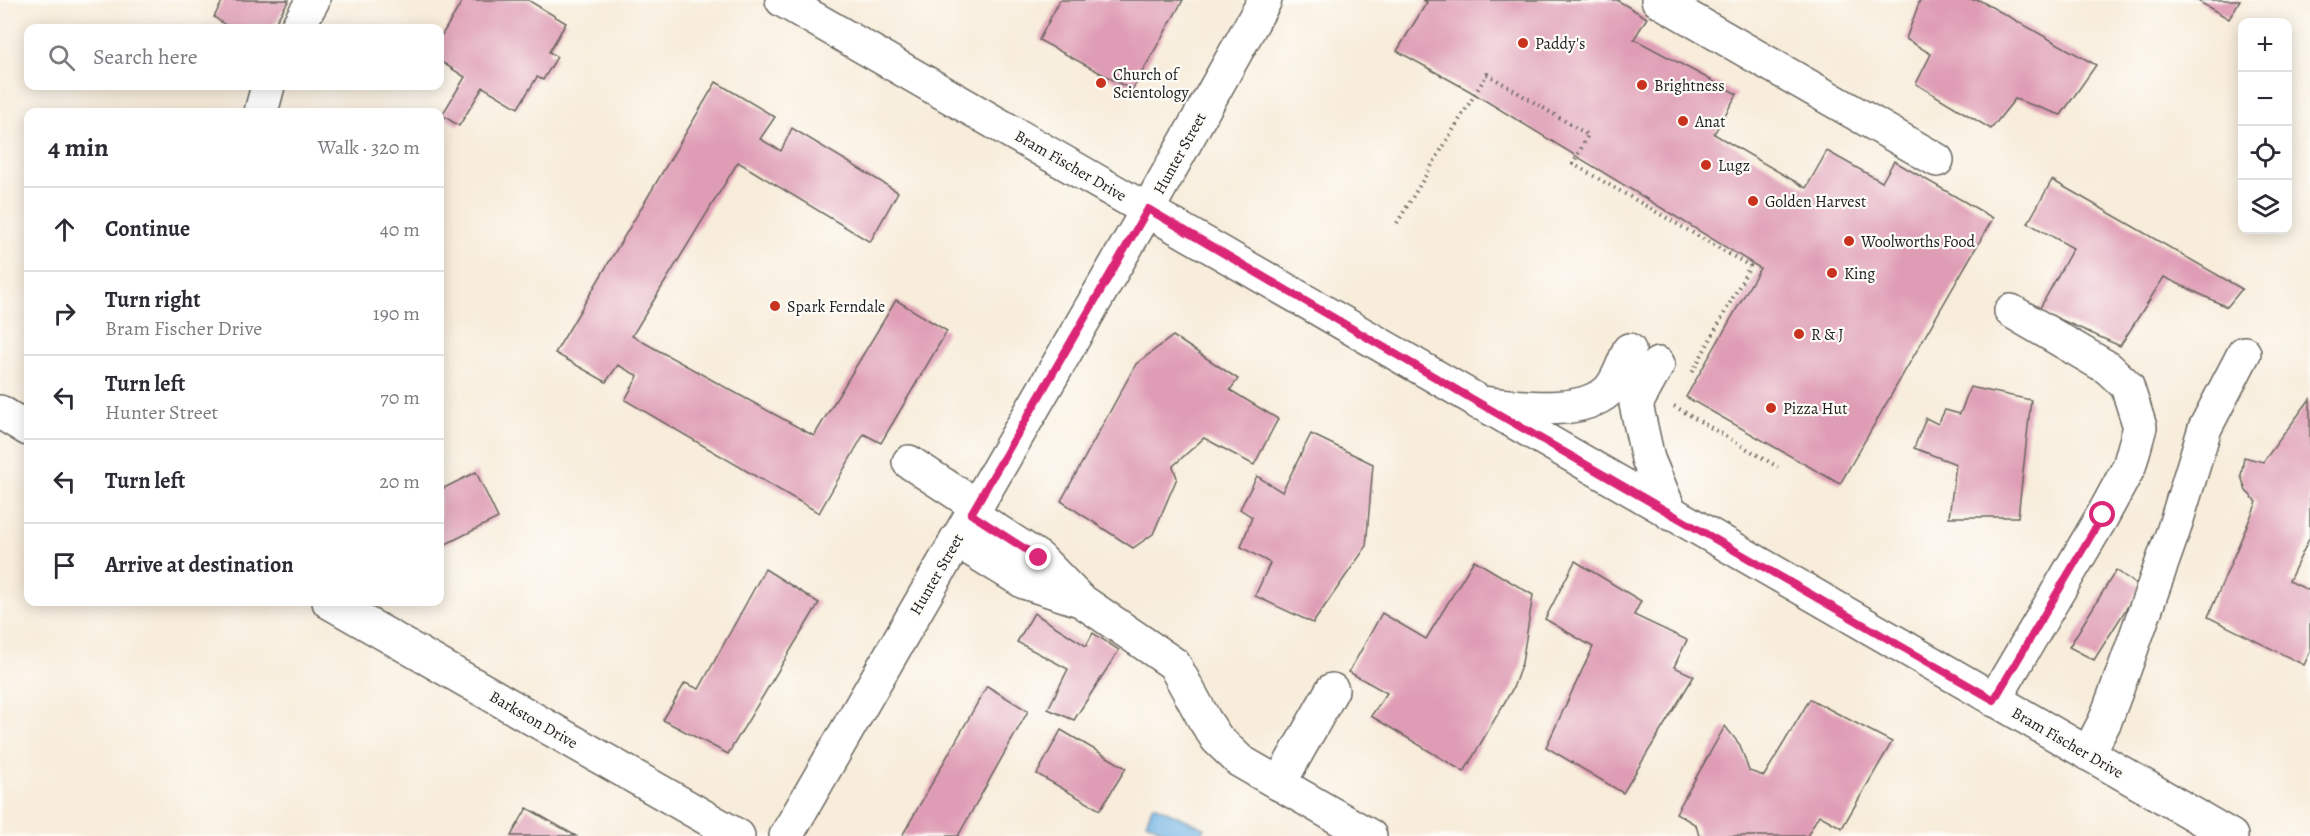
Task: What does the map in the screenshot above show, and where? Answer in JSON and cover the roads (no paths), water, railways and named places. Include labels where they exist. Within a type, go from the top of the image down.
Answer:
[{"type":"street","points":[[299,24],[314,0]]},
{"type":"street","name":"Bram Fischer Drive","points":[[782,0],[1148,209],[1479,403],[2231,836]]},
{"type":"street","name":"Hunter Street","points":[[786,836],[1148,209],[1265,0]]},
{"type":"street","points":[[1658,0],[1937,160]]},
{"type":"street","points":[[262,108],[267,90]]},
{"type":"street","points":[[1994,700],[2124,477],[2138,442],[2140,427],[2127,386],[2108,368],[2011,311]]},
{"type":"street","points":[[2088,754],[2124,670],[2174,529],[2205,428],[2244,353]]},
{"type":"street","points":[[1479,403],[1541,408],[1566,407],[1587,402],[1608,391],[1616,378],[1644,357],[1636,404],[1648,459],[1671,514]]},
{"type":"street","points":[[0,412],[24,427]]},
{"type":"street","points":[[909,462],[967,520],[1039,558],[1079,599],[1174,664],[1217,739],[1240,761],[1370,836]]},
{"type":"street","name":"Barkston Drive","points":[[336,606],[738,836]]},
{"type":"street","points":[[1279,784],[1332,690]]},
{"type":"water","points":[[1153,805],[1205,828],[1201,836],[1173,836],[1146,822]]},
{"type":"place","name":"Paddy's","points":[[1523,43]]},
{"type":"place","name":"Church of Scientology","points":[[1101,83]]},
{"type":"place","name":"Brightness","points":[[1642,85]]},
{"type":"place","name":"Anat","points":[[1683,121]]},
{"type":"place","name":"Lugz","points":[[1706,165]]},
{"type":"place","name":"Golden Harvest","points":[[1753,201]]},
{"type":"place","name":"Woolworths Food","points":[[1849,241]]},
{"type":"place","name":"King","points":[[1832,273]]},
{"type":"place","name":"Spark Ferndale","points":[[775,306]]},
{"type":"place","name":"R & J","points":[[1799,334]]},
{"type":"place","name":"Pizza Hut","points":[[1771,408]]}]
